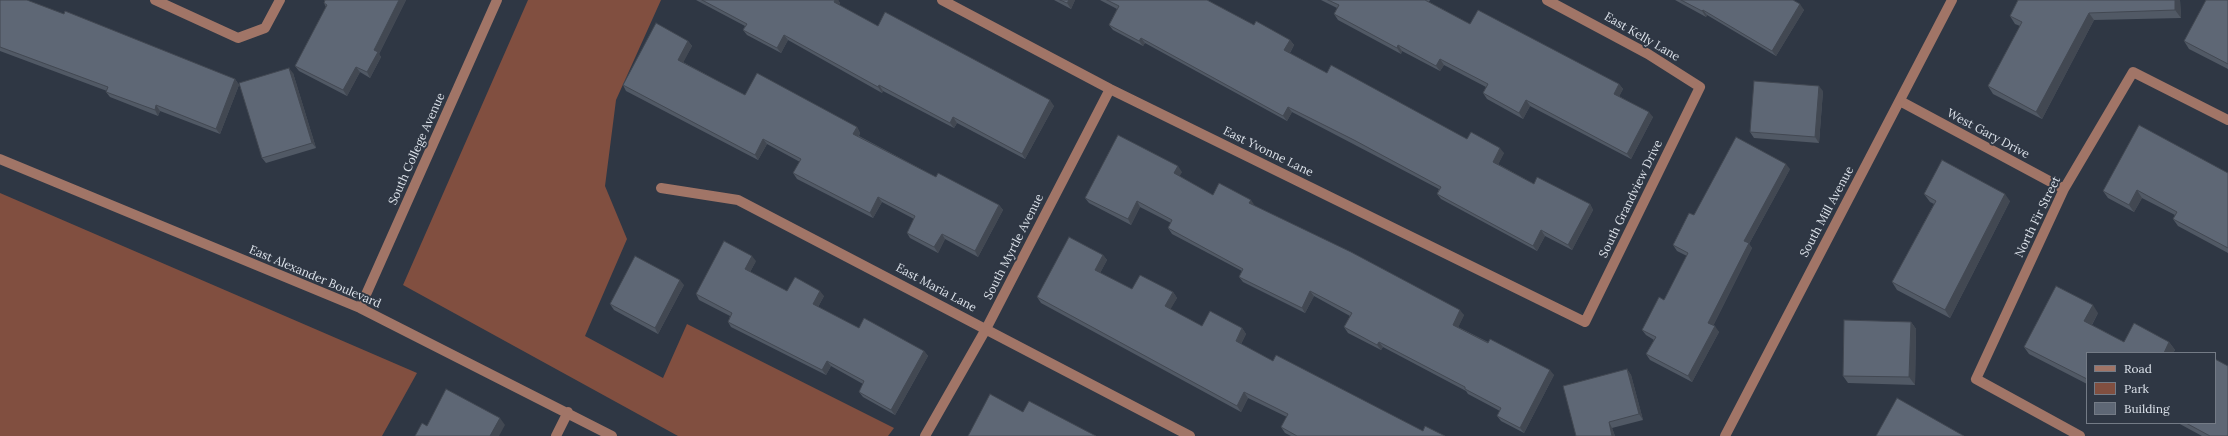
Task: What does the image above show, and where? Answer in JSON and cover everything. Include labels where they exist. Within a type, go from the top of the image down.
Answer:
[{"type":"street","points":[[155,0],[238,38],[265,28],[280,0]]},
{"type":"street","name":"South College Avenue","points":[[360,308],[497,0]]},
{"type":"street","name":"East Yvonne Lane","points":[[942,0],[1110,89],[1585,322]]},
{"type":"street","name":"East Kelly Lane","points":[[1548,0],[1648,54],[1700,87]]},
{"type":"street","name":"South Mill Avenue","points":[[1725,436],[1952,0]]},
{"type":"street","name":"North Fir Street","points":[[2080,436],[1976,379],[2064,189],[2133,72],[2228,120]]},
{"type":"street","name":"South Grandview Drive","points":[[1585,322],[1700,87]]},
{"type":"street","name":"South Myrtle Avenue","points":[[925,436],[986,329],[1110,89]]},
{"type":"street","name":"West Gary Drive","points":[[1900,101],[2064,189]]},
{"type":"street","name":"East Alexander Boulevard","points":[[0,159],[360,308],[568,412],[612,436]]},
{"type":"street","name":"East Maria Lane","points":[[661,188],[738,200],[1190,436]]},
{"type":"street","points":[[556,436],[568,412]]},
{"type":"green space","points":[[528,0],[661,0],[616,100],[605,186],[627,239],[585,336],[663,378],[687,324],[894,428],[888,436],[678,436],[403,285]]},
{"type":"green space","points":[[0,193],[417,373],[382,436],[0,436]]},
{"type":"building","points":[[0,0],[27,0],[64,14],[65,11],[235,79],[216,129],[156,105],[155,110],[106,92],[108,87],[0,47]]},
{"type":"building","points":[[325,0],[399,0],[374,50],[378,52],[367,72],[356,67],[343,90],[295,66],[327,5],[324,3]]},
{"type":"building","points":[[702,0],[835,0],[834,2],[878,26],[885,12],[1050,100],[1022,154],[953,117],[950,123],[879,85],[878,87],[784,35],[777,48],[743,30],[747,24]]},
{"type":"building","points":[[1060,0],[1069,0],[1067,3]]},
{"type":"building","points":[[1107,0],[1207,0],[1254,25],[1256,21],[1290,40],[1284,50],[1327,73],[1331,65],[1467,139],[1471,132],[1500,148],[1493,162],[1534,184],[1537,177],[1590,204],[1568,245],[1541,230],[1533,246],[1437,194],[1441,187],[1354,140],[1288,107],[1283,116],[1141,38],[1139,41],[1109,25],[1119,6]]},
{"type":"building","points":[[1328,0],[1425,0],[1470,24],[1478,10],[1619,84],[1614,94],[1649,112],[1627,154],[1526,100],[1519,113],[1483,93],[1488,84],[1440,59],[1436,66],[1398,45],[1397,48],[1334,14],[1339,5]]},
{"type":"building","points":[[1681,0],[1793,0],[1800,4],[1772,51],[1703,10],[1702,11]]},
{"type":"building","points":[[2018,0],[2175,0],[2175,10],[2089,13],[2036,112],[1988,86],[2022,22],[2010,16]]},
{"type":"building","points":[[2206,0],[2228,0],[2228,64],[2184,41]]},
{"type":"building","points":[[656,23],[688,41],[678,60],[745,95],[757,73],[857,127],[853,134],[936,177],[938,173],[999,205],[975,251],[942,234],[934,247],[907,233],[915,216],[878,197],[870,213],[793,173],[801,159],[763,139],[755,155],[623,85]]},
{"type":"building","points":[[289,68],[312,143],[262,158],[239,83]]},
{"type":"building","points":[[1754,81],[1819,86],[1815,137],[1750,132]]},
{"type":"building","points":[[2139,125],[2228,173],[2228,248],[2173,219],[2177,212],[2137,190],[2129,205],[2103,191]]},
{"type":"building","points":[[1118,135],[1178,166],[1174,173],[1213,195],[1219,183],[1251,200],[1249,203],[1351,252],[1460,310],[1453,325],[1488,343],[1490,339],[1550,370],[1520,428],[1497,416],[1501,408],[1465,389],[1465,387],[1379,342],[1377,345],[1344,327],[1352,313],[1310,291],[1302,308],[1239,277],[1243,269],[1168,228],[1172,220],[1137,201],[1128,219],[1085,198]]},
{"type":"building","points":[[1736,137],[1786,164],[1744,241],[1749,243],[1708,323],[1715,326],[1688,376],[1646,354],[1656,337],[1642,330],[1659,297],[1664,300],[1688,253],[1673,245],[1689,213],[1694,215]]},
{"type":"building","points":[[1942,160],[2005,194],[1945,310],[1892,282],[1936,201],[1924,194]]},
{"type":"building","points":[[1069,237],[1103,255],[1095,270],[1132,289],[1140,275],[1173,292],[1165,306],[1202,326],[1210,311],[1242,328],[1236,341],[1273,361],[1276,355],[1423,431],[1425,426],[1445,436],[1297,436],[1281,427],[1288,414],[1244,392],[1237,406],[1037,297]]},
{"type":"building","points":[[724,241],[752,256],[745,269],[787,291],[795,277],[820,291],[813,304],[859,328],[864,318],[924,351],[891,410],[859,392],[864,381],[827,361],[822,370],[728,322],[732,313],[696,294]]},
{"type":"building","points":[[635,256],[680,280],[655,328],[610,304]]},
{"type":"building","points":[[2056,286],[2093,305],[2084,321],[2124,342],[2134,323],[2169,342],[2164,352],[2086,352],[2086,378],[2024,347]]},
{"type":"building","points":[[1844,320],[1911,322],[1909,377],[1843,376]]},
{"type":"building","points":[[2216,360],[2228,366],[2228,436],[2210,436],[2188,424],[2216,424]]},
{"type":"building","points":[[1627,369],[1639,414],[1609,422],[1612,436],[1576,436],[1563,386]]},
{"type":"building","points":[[446,389],[500,418],[490,436],[415,436],[422,423],[427,426]]},
{"type":"building","points":[[990,394],[1023,412],[1029,401],[1096,436],[968,436]]},
{"type":"building","points":[[1897,398],[1964,436],[1876,436]]}]
